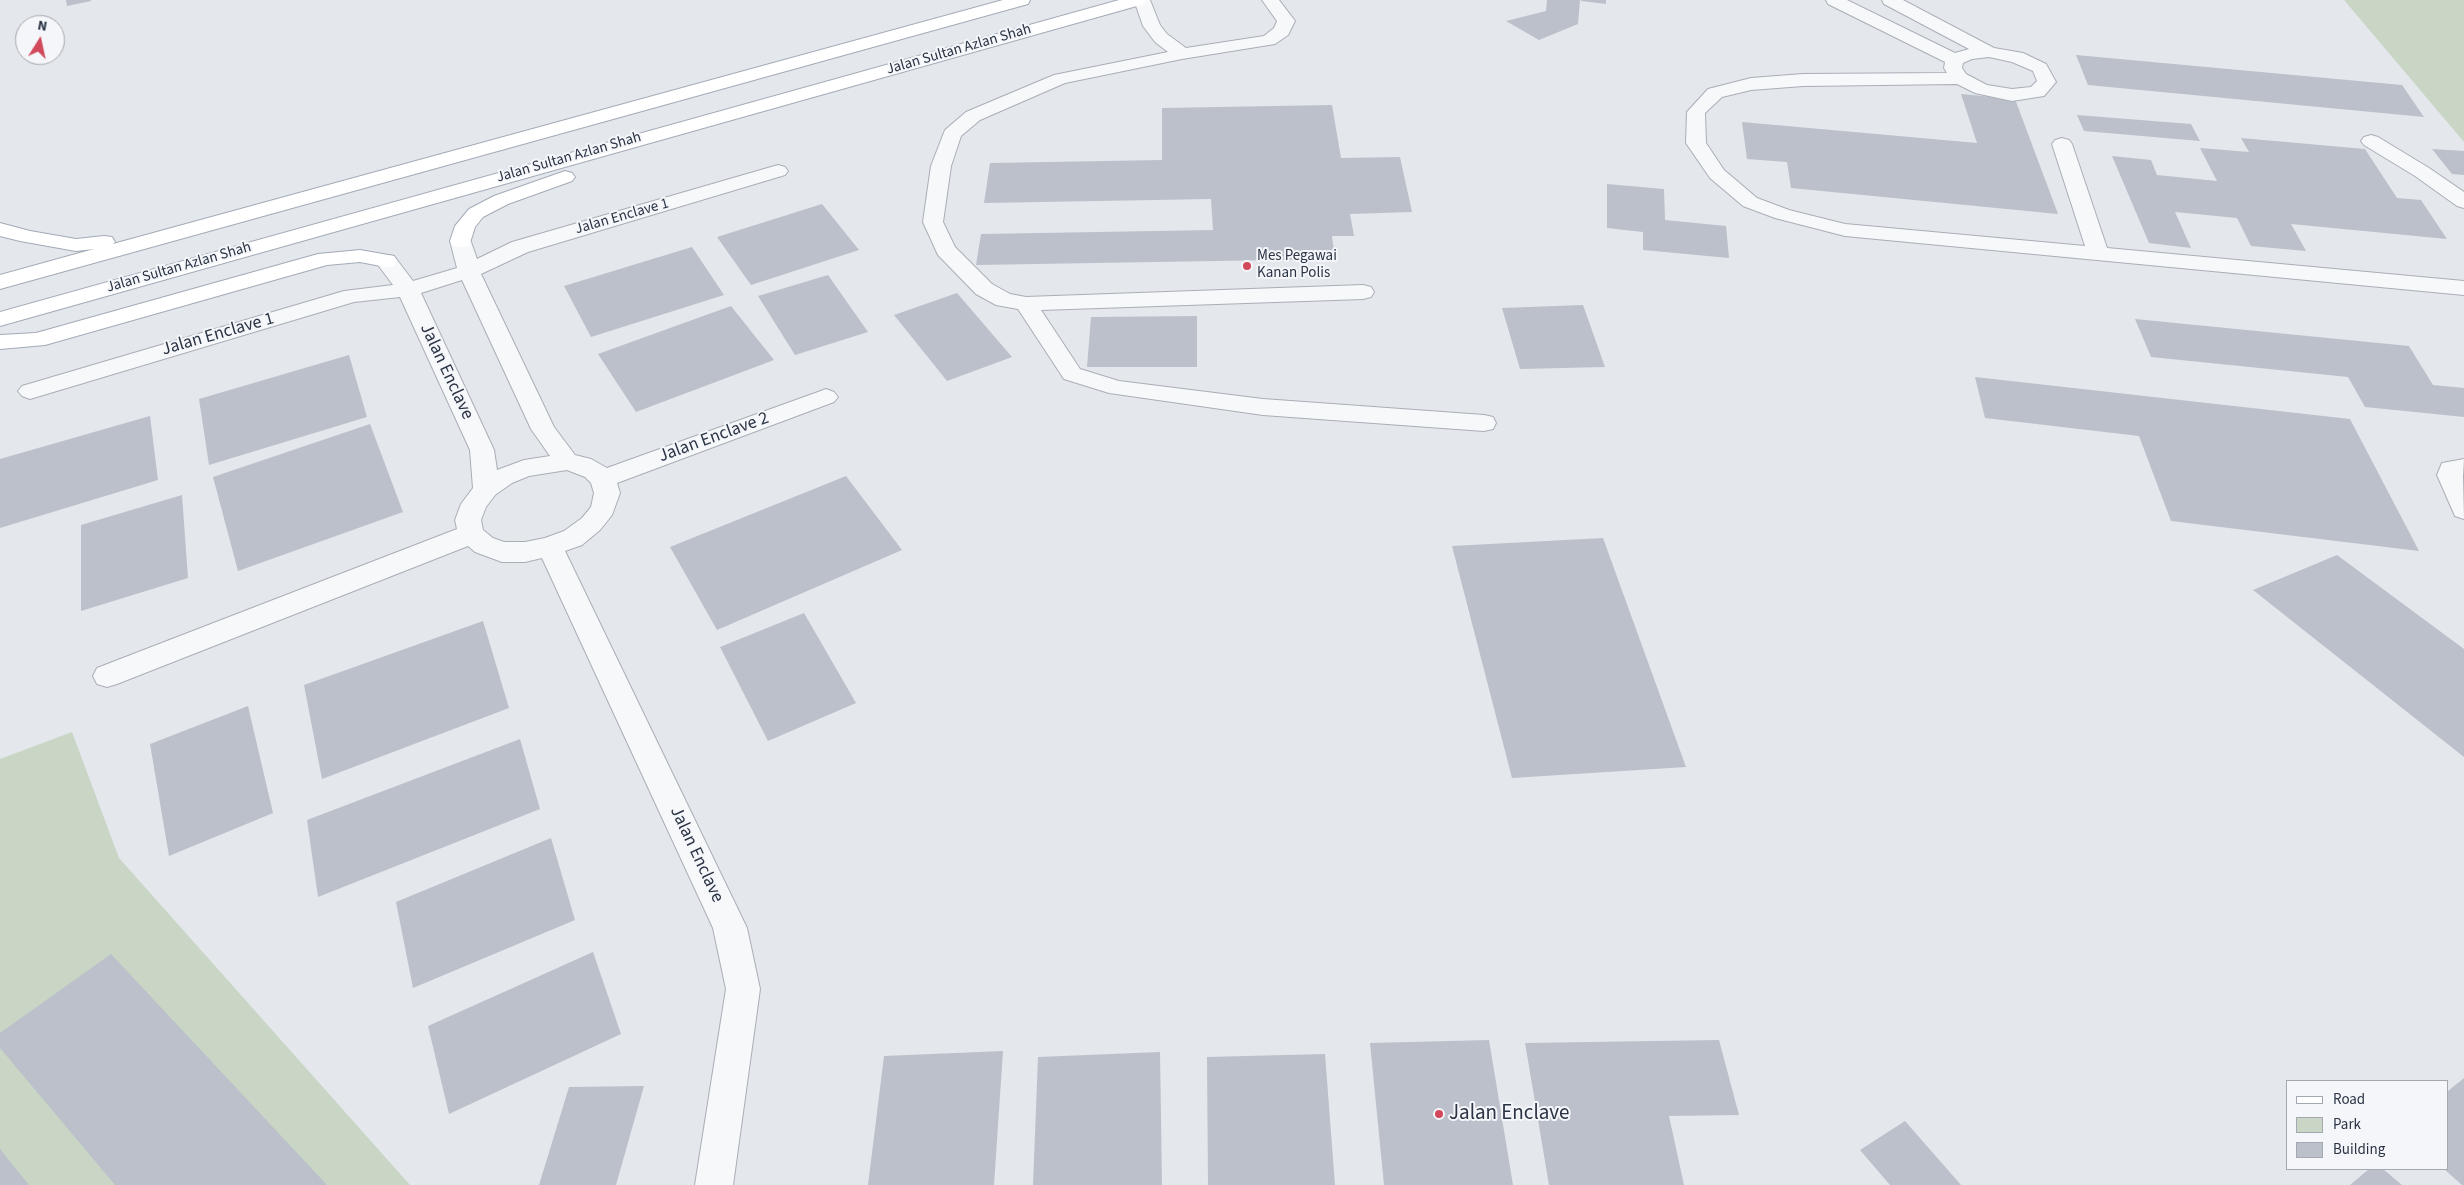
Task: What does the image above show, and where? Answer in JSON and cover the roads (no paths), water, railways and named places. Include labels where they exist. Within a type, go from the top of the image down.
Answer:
[{"type":"main road","name":"Jalan Sultan Azlan Shah","points":[[0,282],[1022,0]]},
{"type":"main road","name":"Jalan Sultan Azlan Shah","points":[[0,319],[1138,0]]},
{"type":"main road","points":[[461,241],[465,226],[476,213],[502,200],[611,160],[706,120]]},
{"type":"main road","points":[[0,290],[69,282],[616,132],[655,134]]},
{"type":"main road","points":[[0,229],[27,238],[76,245],[222,222]]},
{"type":"main road","points":[[0,342],[37,340],[326,259],[360,256],[386,261]]},
{"type":"street","points":[[1142,0],[1152,26],[1161,38],[1182,54]]},
{"type":"street","points":[[1270,0],[1286,21],[1282,32],[1269,40],[1182,54],[1060,79],[1018,95],[973,116],[952,134],[941,166],[933,222],[946,250],[984,289],[1004,300],[1026,304],[1363,292]]},
{"type":"street","points":[[1834,0],[1957,69],[1982,89],[2012,95],[2037,92],[2047,82],[2040,68],[2017,57],[1989,52],[1968,54],[1957,69],[1751,84],[1715,93],[1696,112],[1696,142],[1717,174],[1750,202],[1782,214],[1845,230],[2464,288]]},
{"type":"street","points":[[1890,0],[1989,52]]},
{"type":"street","points":[[2371,141],[2422,172],[2464,202]]},
{"type":"street","points":[[2062,144],[2099,255]]},
{"type":"street","name":"Jalan Enclave 1","points":[[30,391],[352,296],[408,290],[469,271],[520,247],[778,171]]},
{"type":"street","points":[[461,241],[469,271],[543,428],[567,462]]},
{"type":"street","name":"Jalan Enclave","points":[[386,261],[408,290],[482,450],[486,489]]},
{"type":"street","points":[[1026,304],[1047,339],[1072,374],[1117,388],[1263,407],[1484,424]]},
{"type":"street","name":"Jalan Enclave 2","points":[[603,480],[826,398]]},
{"type":"street","points":[[567,462],[582,465],[594,471],[603,480],[607,493],[603,509],[591,524],[573,538],[550,547],[525,552],[502,552],[484,545],[471,534],[468,520],[474,504],[486,489],[503,477],[524,468],[567,462]]},
{"type":"street","points":[[2464,467],[2451,469],[2450,475],[2464,510]]},
{"type":"street","points":[[107,676],[471,534]]},
{"type":"street","name":"Jalan Enclave","points":[[550,547],[730,928],[743,989],[714,1185]]},
{"type":"place","name":"Mes Pegawai Kanan Polis","points":[[1247,266]]},
{"type":"place","name":"Jalan Enclave","points":[[1439,1114]]}]
